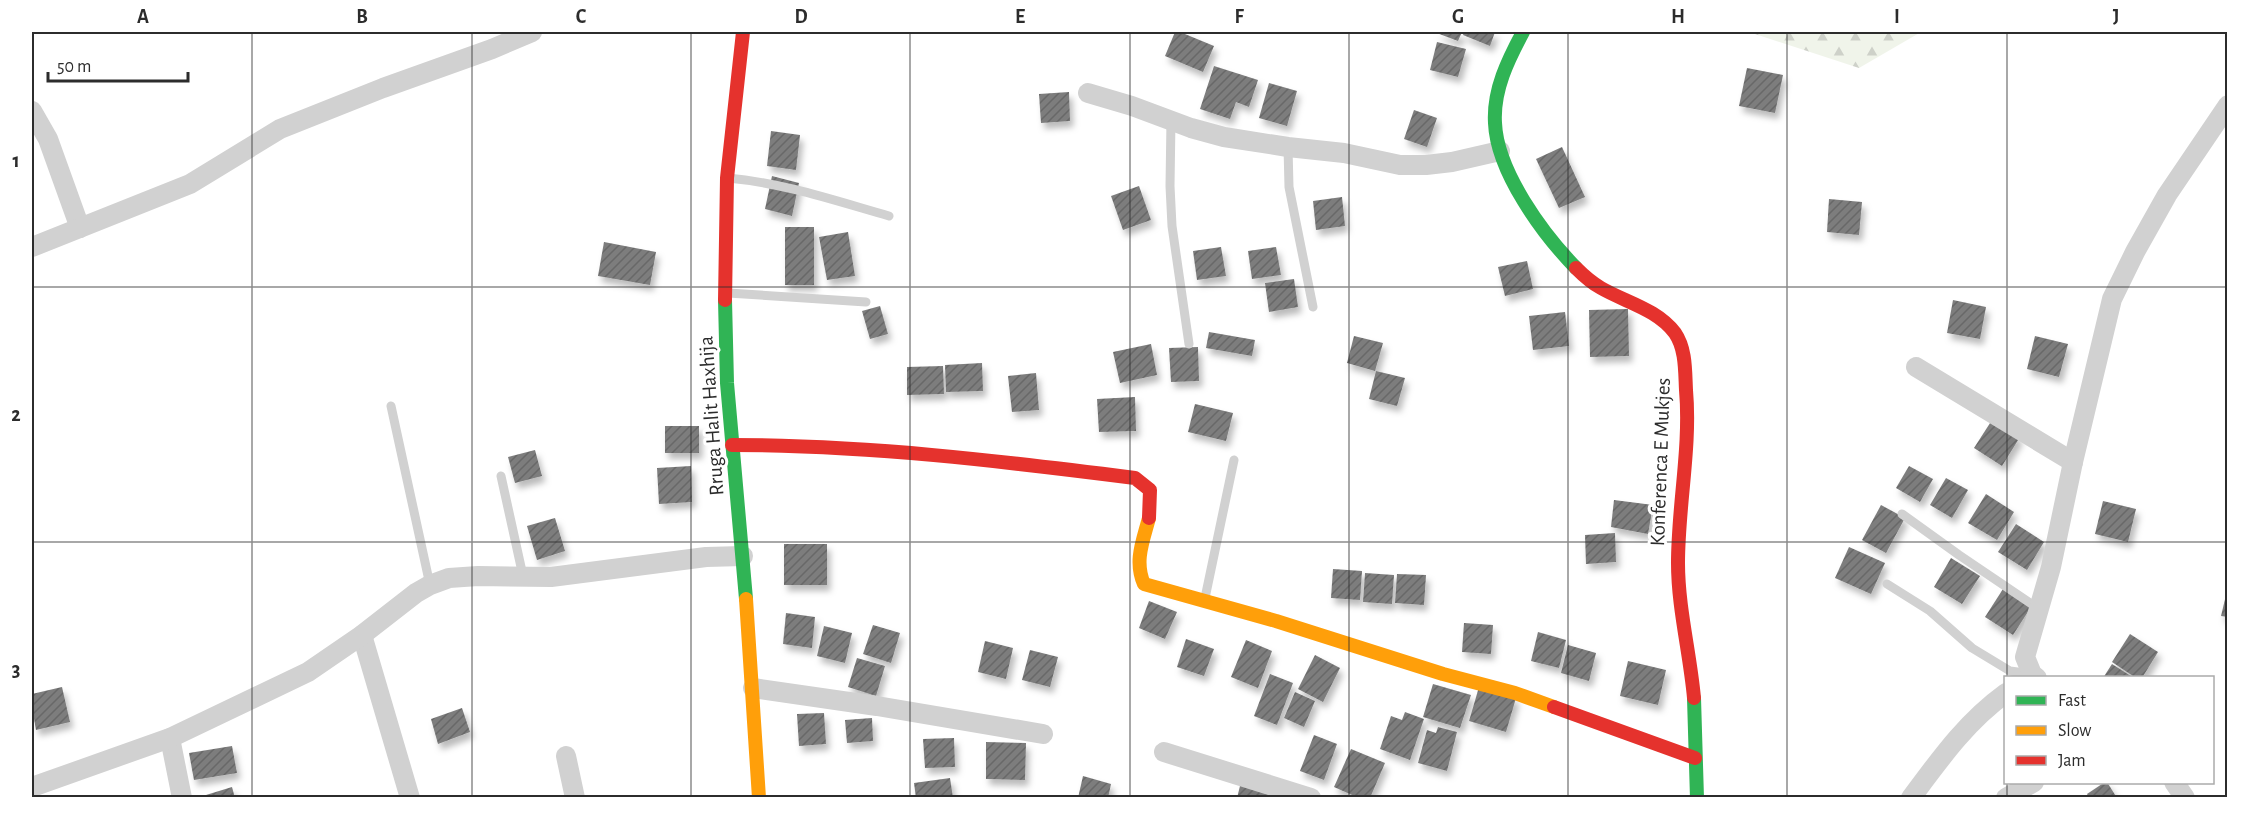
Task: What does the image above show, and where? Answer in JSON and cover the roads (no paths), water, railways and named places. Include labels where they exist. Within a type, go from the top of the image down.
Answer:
[{"type":"street","points":[[32,247],[190,184],[280,129],[532,32]]},
{"type":"street","name":"Rruga Halit Haxhija","points":[[743,32],[727,178],[725,293],[727,383],[743,556],[759,798]]},
{"type":"street","name":"Konferenca E Mukjes","points":[[1523,32],[1504,75],[1496,104],[1496,135],[1500,151],[1539,220],[1579,273],[1598,287],[1659,319],[1673,330],[1681,344],[1686,381],[1687,416],[1678,563],[1680,598],[1694,686],[1697,798]]},
{"type":"street","points":[[1088,93],[1224,137],[1344,153],[1370,160],[1408,165],[1452,162],[1500,151]]},
{"type":"street","points":[[2032,676],[2025,657],[2059,530],[2110,309],[2121,280],[2167,195],[2228,105]]},
{"type":"street","points":[[32,111],[48,139],[80,228]]},
{"type":"street","points":[[1916,367],[2073,462]]},
{"type":"street","points":[[732,445],[785,444],[845,447],[984,459],[1135,478],[1150,490],[1151,510],[1138,564],[1138,574],[1144,584],[1276,621],[1443,674],[1515,693],[1695,758]]},
{"type":"street","points":[[32,787],[170,738],[308,672],[430,585],[449,578],[551,577],[706,557],[743,556]]},
{"type":"street","points":[[362,635],[410,798]]},
{"type":"street","points":[[753,688],[1044,734]]},
{"type":"street","points":[[1911,798],[1954,739],[1972,720],[2004,695]]},
{"type":"street","points":[[170,738],[182,798]]},
{"type":"street","points":[[1164,752],[1311,798]]},
{"type":"street","points":[[566,756],[575,798]]},
{"type":"street","points":[[2006,798],[2032,784]]},
{"type":"street","points":[[2175,784],[2185,798]]},
{"type":"lane","points":[[1171,120],[1172,226],[1189,344]]},
{"type":"lane","points":[[1288,147],[1289,187],[1312,307]]},
{"type":"lane","points":[[727,178],[762,181],[788,187],[889,216]]},
{"type":"lane","points":[[725,293],[866,302]]},
{"type":"lane","points":[[391,406],[430,585]]},
{"type":"lane","points":[[1205,600],[1234,460]]},
{"type":"lane","points":[[501,476],[523,578]]},
{"type":"lane","points":[[1902,514],[2039,609]]},
{"type":"lane","points":[[1887,584],[1930,611],[1972,648],[2010,671],[2032,676]]}]
